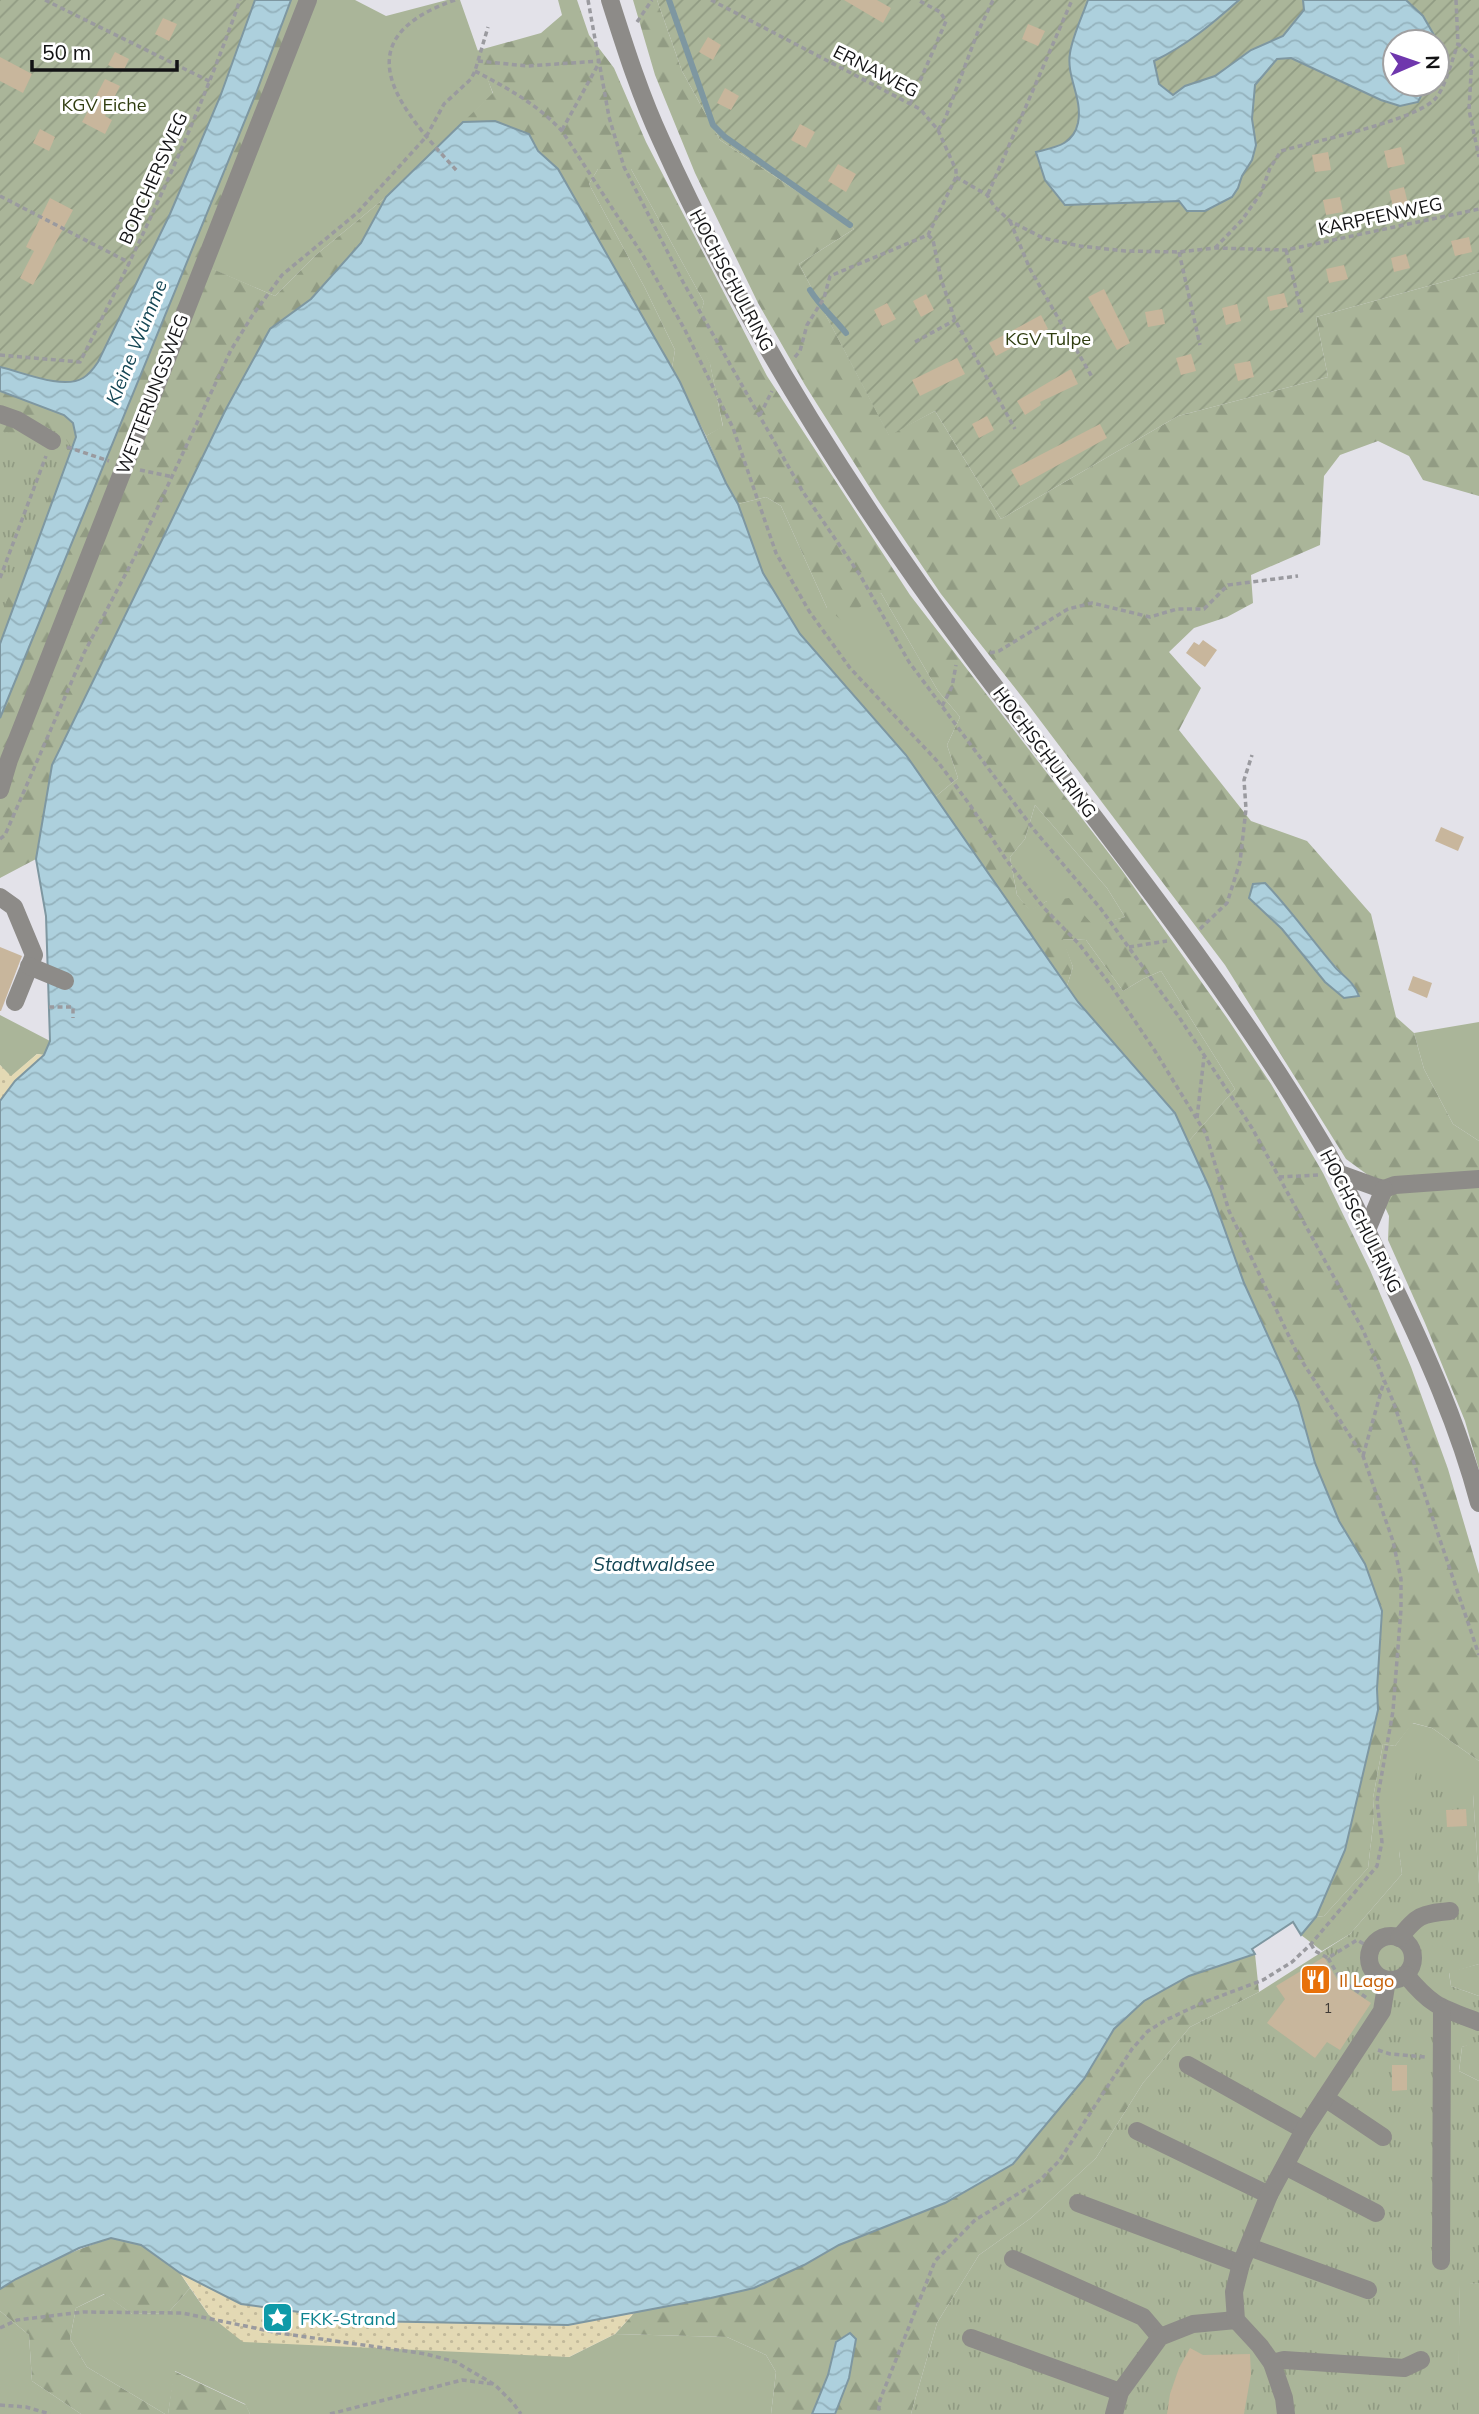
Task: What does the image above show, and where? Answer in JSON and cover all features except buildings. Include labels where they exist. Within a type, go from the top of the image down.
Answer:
[{"type":"street","name":"WETTERUNGSWEG","points":[[0,790],[116,463],[308,0]]},
{"type":"street","name":"HOCHSCHULRING","points":[[610,0],[659,136],[708,238],[781,373],[856,494],[972,656],[1186,938],[1270,1061],[1340,1174],[1420,1340],[1471,1470],[1479,1503]]},
{"type":"street","points":[[0,414],[17,420],[59,444]]},
{"type":"street","points":[[0,897],[13,906],[34,955],[15,1002]]},
{"type":"street","points":[[29,966],[65,981]]},
{"type":"street","points":[[1340,1174],[1384,1189],[1395,1185],[1479,1179]]},
{"type":"street","points":[[1367,1230],[1384,1189]]},
{"type":"street","points":[[1399,1938],[1414,1919],[1422,1915],[1450,1911]]},
{"type":"street","points":[[1383,1938],[1399,1938],[1411,1950],[1413,1958],[1406,1975],[1397,1980],[1387,1980],[1373,1972],[1369,1956],[1371,1948],[1383,1938]]},
{"type":"street","points":[[1406,1975],[1425,1998],[1442,2008],[1479,2022]]},
{"type":"street","points":[[1286,2414],[1284,2398],[1272,2364],[1260,2346],[1236,2320],[1234,2292],[1241,2264],[1269,2195],[1304,2130],[1382,2011],[1387,1980]]},
{"type":"street","points":[[1441,2261],[1442,2008]]},
{"type":"street","points":[[1188,2065],[1304,2130]]},
{"type":"street","points":[[1325,2098],[1383,2137]]},
{"type":"street","points":[[1137,2132],[1269,2195]]},
{"type":"street","points":[[1285,2166],[1376,2213]]},
{"type":"street","points":[[1078,2203],[1241,2264]]},
{"type":"street","points":[[1249,2247],[1368,2290]]},
{"type":"street","points":[[1013,2259],[1143,2317],[1160,2337]]},
{"type":"street","points":[[1114,2414],[1120,2392],[1160,2337],[1193,2324],[1236,2320]]},
{"type":"street","points":[[971,2338],[1120,2392]]},
{"type":"street","points":[[1272,2364],[1284,2360],[1404,2368],[1421,2360]]},
{"type":"path","points":[[45,0],[211,82]]},
{"type":"path","name":"BORCHERSWEG","points":[[0,355],[80,362],[130,263],[211,82],[240,0]]},
{"type":"path","points":[[455,0],[415,19],[399,34],[390,49],[389,73],[396,93],[415,124],[458,172]]},
{"type":"path","points":[[588,0],[609,117],[624,167],[683,282],[803,492],[860,575],[909,662],[1035,831],[1101,909],[1205,1055],[1252,1128],[1363,1330],[1385,1379],[1479,1655]]},
{"type":"path","name":"ERNAWEG","points":[[711,0],[920,109],[938,130],[956,170],[956,177]]},
{"type":"path","points":[[910,104],[946,21],[940,12],[918,0]]},
{"type":"path","points":[[938,130],[945,119],[977,34],[993,0]]},
{"type":"path","points":[[987,195],[1072,0]]},
{"type":"path","points":[[1215,248],[1242,220],[1261,193],[1270,168],[1281,150],[1379,124],[1423,109],[1437,97],[1458,44],[1456,0]]},
{"type":"path","points":[[0,839],[5,835],[84,653],[135,558],[231,350],[251,316],[282,275],[357,213],[426,137],[444,104],[471,79],[488,27]]},
{"type":"path","points":[[1458,44],[1472,56],[1469,110],[1479,157]]},
{"type":"path","points":[[478,61],[527,66],[600,61]]},
{"type":"path","points":[[562,131],[600,61]]},
{"type":"path","points":[[475,71],[526,99],[562,131],[644,257],[685,330],[733,429],[776,553],[809,611],[850,668],[938,762],[1007,861],[1044,908],[1096,965],[1197,1118],[1206,1134],[1229,1211],[1298,1355],[1363,1456],[1393,1541],[1401,1579],[1393,1711],[1377,1801],[1382,1842],[1377,1866],[1311,1944],[1292,1962],[1263,1980],[1202,2003],[1149,2031],[1132,2049],[1059,2161],[1038,2181],[975,2220],[935,2261],[880,2400],[878,2414]]},
{"type":"path","points":[[820,304],[830,276],[928,235],[956,177],[987,195],[1010,221],[1030,270],[1092,377]]},
{"type":"path","points":[[0,196],[130,263]]},
{"type":"path","name":"KARPFENWEG","points":[[1010,221],[1043,238],[1080,246],[1125,251],[1179,252],[1215,248],[1286,250],[1479,209]]},
{"type":"path","points":[[928,235],[933,240],[941,279],[955,320],[1015,429]]},
{"type":"path","points":[[1286,250],[1302,313]]},
{"type":"path","points":[[1179,252],[1200,345]]},
{"type":"path","points":[[915,342],[955,320]]},
{"type":"path","points":[[0,578],[59,444],[116,463],[173,477]]},
{"type":"path","points":[[942,706],[952,687],[956,665],[972,656],[999,651],[1068,609],[1092,603],[1150,617],[1177,609],[1204,609],[1228,585],[1298,576]]},
{"type":"path","points":[[1129,947],[1186,938],[1205,926],[1227,904],[1240,862],[1246,809],[1244,780],[1252,755]]},
{"type":"path","points":[[49,1007],[73,1007],[73,1018]]},
{"type":"path","points":[[1197,1118],[1205,1055]]},
{"type":"path","points":[[1279,1177],[1340,1174]]},
{"type":"path","points":[[1363,1456],[1385,1379]]},
{"type":"path","points":[[1328,1958],[1357,1940],[1371,1948]]},
{"type":"path","points":[[1311,1944],[1315,1951],[1328,1958],[1341,1980],[1367,1998],[1383,2003]]},
{"type":"path","points":[[1361,2044],[1390,2054],[1442,2057]]},
{"type":"path","points":[[0,2328],[17,2320],[83,2312],[182,2313],[279,2333],[426,2354],[456,2362],[495,2385],[521,2414]]},
{"type":"path","points":[[330,2414],[462,2380],[495,2385]]},
{"type":"path","points":[[0,2405],[26,2407],[50,2414]]},
{"type":"green space","name":"KGV Eiche","points":[[0,0],[255,0],[220,97],[170,214],[98,362],[88,375],[75,381],[42,379],[0,367]]},
{"type":"green space","points":[[291,0],[317,0],[208,267],[275,296],[317,254],[386,197],[361,243],[311,299],[270,329],[226,409],[52,765],[36,859],[0,878],[0,718],[255,96]]},
{"type":"green space","points":[[317,0],[355,0],[386,16],[447,0],[460,0],[493,94],[386,197],[317,254],[275,296],[207,267]]},
{"type":"green space","points":[[558,0],[577,0],[589,35],[614,68],[646,142],[767,376],[910,595],[1121,869],[1271,1084],[1323,1173],[1370,1270],[1411,1367],[1448,1469],[1479,1574],[1479,1761],[1432,1728],[1413,1723],[1395,1746],[1383,1744],[1373,1798],[1374,1817],[1368,1868],[1324,1916],[1316,1917],[1345,1850],[1378,1710],[1365,1564],[1339,1521],[1315,1463],[1298,1402],[1244,1283],[1210,1189],[1188,1142],[1235,1089],[1161,971],[1123,991],[1086,940],[1063,939],[1073,967],[1067,986],[935,797],[958,778],[947,745],[960,717],[938,691],[881,593],[841,620],[827,608],[781,506],[766,497],[738,504],[706,436],[723,426],[710,364],[694,334],[704,302],[631,169],[598,169],[589,184],[675,350],[672,368],[558,169],[538,151],[529,134],[495,121],[463,122],[493,93],[476,51],[541,33],[562,15]],"holes":[[[1035,805],[1107,888],[1125,917],[1093,925],[1069,898],[1047,901],[1030,910],[1017,895],[1010,857],[1025,839]]]},
{"type":"green space","points":[[633,0],[657,0],[682,71],[720,140],[854,229],[799,264],[889,435],[935,411],[1001,519],[1178,416],[1328,377],[1316,317],[1479,272],[1479,496],[1423,480],[1409,456],[1378,441],[1340,455],[1324,476],[1320,545],[1251,575],[1253,603],[1227,617],[1194,628],[1169,652],[1201,688],[1179,730],[1251,821],[1307,841],[1371,914],[1396,1017],[1414,1033],[1424,1069],[1453,1124],[1479,1141],[1479,1470],[1465,1421],[1388,1240],[1389,1216],[1372,1178],[1346,1159],[1225,965],[941,594],[877,499],[805,385],[758,303],[695,173],[655,75]],"holes":[[[1265,883],[1331,961],[1355,986],[1282,929],[1250,898],[1253,884]]]},
{"type":"green space","name":"KGV Tulpe","points":[[657,0],[1088,0],[1075,33],[1069,62],[1079,114],[1076,130],[1063,144],[1037,152],[1065,205],[1180,201],[1238,188],[1252,160],[1256,145],[1252,119],[1255,85],[1277,59],[1291,58],[1381,100],[1400,106],[1417,102],[1419,98],[1451,98],[1451,28],[1427,28],[1406,0],[1479,0],[1479,272],[1316,317],[1328,377],[1178,416],[1001,519],[935,411],[889,436],[799,264],[854,229],[720,140],[682,71]]},
{"type":"green space","points":[[1239,0],[1303,0],[1304,10],[1283,36],[1251,50],[1215,76],[1185,86],[1173,95],[1159,84],[1154,61],[1188,41]]},
{"type":"green space","points":[[598,169],[631,169],[704,302],[695,334],[710,363],[723,427],[706,436],[672,368],[675,350],[589,184]]},
{"type":"green space","points":[[0,391],[64,415],[73,423],[76,437],[0,644]]},
{"type":"green space","points":[[34,421],[63,435],[69,444],[0,617],[0,431],[28,436]]},
{"type":"green space","points":[[766,497],[781,506],[827,608],[881,593],[938,691],[960,717],[947,745],[958,778],[935,797],[906,755],[800,634],[763,573],[738,504]]},
{"type":"green space","points":[[1035,805],[1107,888],[1125,917],[1093,926],[1047,901],[1030,911],[1017,895],[1010,857],[1025,839]]},
{"type":"green space","points":[[1062,939],[1086,940],[1123,991],[1161,971],[1235,1089],[1188,1142],[1175,1113],[1067,986],[1073,967]]},
{"type":"green space","points":[[0,1015],[50,1041],[44,1055],[37,1054],[11,1077],[0,1065]]},
{"type":"green space","points":[[1479,1022],[1479,1141],[1453,1124],[1424,1069],[1414,1033]]},
{"type":"green space","points":[[1412,1723],[1432,1728],[1479,1761],[1479,1884],[1473,1794],[1399,1851],[1402,1874],[1350,1934],[1322,1951],[1301,1935],[1316,1917],[1324,1916],[1368,1868],[1374,1817],[1373,1798],[1383,1744],[1395,1746]]},
{"type":"green space","points":[[1416,1773],[1439,1778],[1473,1794],[1479,1884],[1479,1964],[1449,1973],[1451,1986],[1479,1996],[1479,2042],[1462,2047],[1459,2071],[1479,2081],[1479,2283],[1460,2285],[1458,2414],[911,2414],[937,2323],[979,2255],[1031,2218],[1096,2158],[1143,2083],[1190,2027],[1259,1992],[1350,1934],[1402,1874],[1399,1851]]},
{"type":"green space","points":[[1255,1954],[1259,1992],[1190,2027],[1143,2083],[1096,2158],[1031,2218],[979,2255],[937,2323],[911,2414],[835,2414],[849,2378],[856,2340],[850,2333],[836,2342],[828,2375],[812,2414],[771,2414],[776,2372],[766,2355],[727,2337],[615,2334],[635,2312],[754,2288],[839,2245],[945,2203],[1084,2079],[1114,2029],[1144,2001],[1189,1976]]},
{"type":"green space","points":[[1479,1964],[1479,1996],[1451,1986],[1449,1972]]},
{"type":"green space","points":[[1477,2041],[1479,2081],[1459,2071],[1462,2047]]},
{"type":"green space","points":[[111,2238],[141,2245],[180,2273],[190,2288],[168,2313],[132,2314],[104,2294],[76,2308],[70,2339],[87,2367],[165,2414],[81,2414],[32,2381],[29,2335],[0,2311],[0,2289],[54,2260]]},
{"type":"green space","points":[[1479,2283],[1479,2414],[1457,2414],[1460,2284]]},
{"type":"green space","points":[[190,2288],[209,2315],[569,2357],[615,2334],[727,2337],[766,2355],[776,2372],[771,2414],[250,2414],[245,2404],[175,2371],[168,2414],[165,2414],[87,2367],[70,2339],[76,2308],[105,2294],[132,2314],[168,2313]]},
{"type":"green space","points":[[0,2311],[29,2335],[32,2381],[81,2414],[0,2414]]},
{"type":"green space","points":[[174,2371],[246,2405],[250,2414],[168,2414]]},
{"type":"sand","points":[[37,1054],[44,1055],[15,1081],[0,1101],[0,1065],[11,1076]]},
{"type":"sand","name":"FKK-Strand","points":[[180,2273],[241,2304],[568,2325],[635,2312],[615,2334],[569,2357],[243,2342],[209,2315]]},
{"type":"water","name":"Kleine Wümme","points":[[255,0],[291,0],[255,96],[0,718],[0,644],[76,437],[73,423],[64,415],[0,391],[0,367],[42,379],[65,382],[83,378],[98,362],[170,214],[220,97]]},
{"type":"water","points":[[1088,0],[1239,0],[1199,34],[1154,61],[1159,84],[1173,95],[1185,86],[1215,76],[1251,50],[1283,36],[1304,10],[1303,0],[1406,0],[1423,16],[1430,28],[1381,28],[1381,98],[1420,98],[1418,102],[1400,106],[1381,100],[1291,58],[1277,59],[1255,85],[1252,119],[1256,145],[1252,160],[1232,197],[1205,211],[1187,211],[1179,201],[1065,205],[1045,180],[1036,152],[1068,141],[1078,123],[1078,105],[1069,62],[1075,33]]},
{"type":"water","name":"Stadtwaldsee","points":[[495,121],[529,134],[538,151],[558,169],[680,382],[738,504],[763,573],[800,634],[906,755],[1078,1002],[1175,1113],[1210,1189],[1244,1283],[1298,1402],[1315,1463],[1339,1521],[1365,1564],[1382,1611],[1378,1710],[1345,1850],[1316,1917],[1301,1935],[1293,1922],[1252,1949],[1255,1954],[1189,1976],[1144,2001],[1114,2029],[1084,2079],[1013,2164],[945,2203],[839,2245],[754,2288],[568,2325],[364,2321],[241,2304],[180,2273],[141,2245],[111,2238],[79,2248],[0,2289],[0,1101],[15,1081],[44,1055],[50,1041],[46,916],[36,859],[52,765],[226,409],[270,329],[311,299],[361,243],[386,197],[463,122]]},
{"type":"water","points":[[1265,883],[1335,967],[1352,983],[1359,996],[1344,998],[1325,982],[1282,929],[1249,898],[1253,884]]},
{"type":"water","points":[[850,2333],[856,2339],[849,2378],[835,2414],[812,2414],[828,2375],[836,2342]]},
{"type":"waterway","points":[[669,0],[713,125],[725,137],[850,225]]},
{"type":"waterway","points":[[810,290],[846,333]]},
{"type":"place","name":"Il Lago","points":[[1316,1980]]},
{"type":"place","name":"FKK-Strand","points":[[277,2318]]}]
